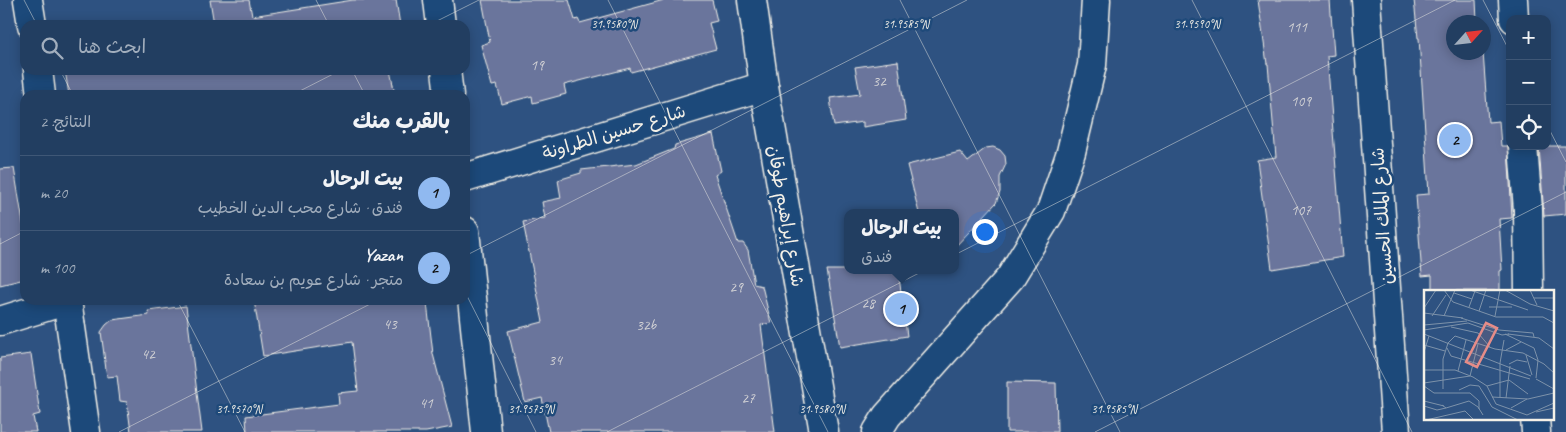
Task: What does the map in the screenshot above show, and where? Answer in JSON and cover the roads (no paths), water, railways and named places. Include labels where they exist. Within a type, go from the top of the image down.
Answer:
[{"type":"street","points":[[28,0],[31,20]]},
{"type":"street","points":[[438,0],[440,20]]},
{"type":"street","name":"شارع إبراهيم طوقان","points":[[752,0],[764,86],[824,432]]},
{"type":"street","points":[[878,432],[887,416],[1010,278],[1050,211],[1071,152],[1092,65],[1096,0]]},
{"type":"street","name":"شارع الملك الحسين","points":[[1366,0],[1396,432]]},
{"type":"street","points":[[1513,0],[1514,15]]},
{"type":"street","points":[[39,75],[40,90]]},
{"type":"street","points":[[447,75],[448,90]]},
{"type":"street","name":"شارع حسين الطراونة","points":[[470,176],[764,86]]},
{"type":"street","points":[[1524,150],[1528,210],[1529,290]]},
{"type":"street","points":[[470,279],[486,432]]},
{"type":"street","points":[[0,321],[51,305]]},
{"type":"street","points":[[68,305],[86,432]]},
{"type":"place","name":"Yazan","points":[[1455,140]]},
{"type":"place","name":"بيت الرحال","points":[[901,309]]}]
